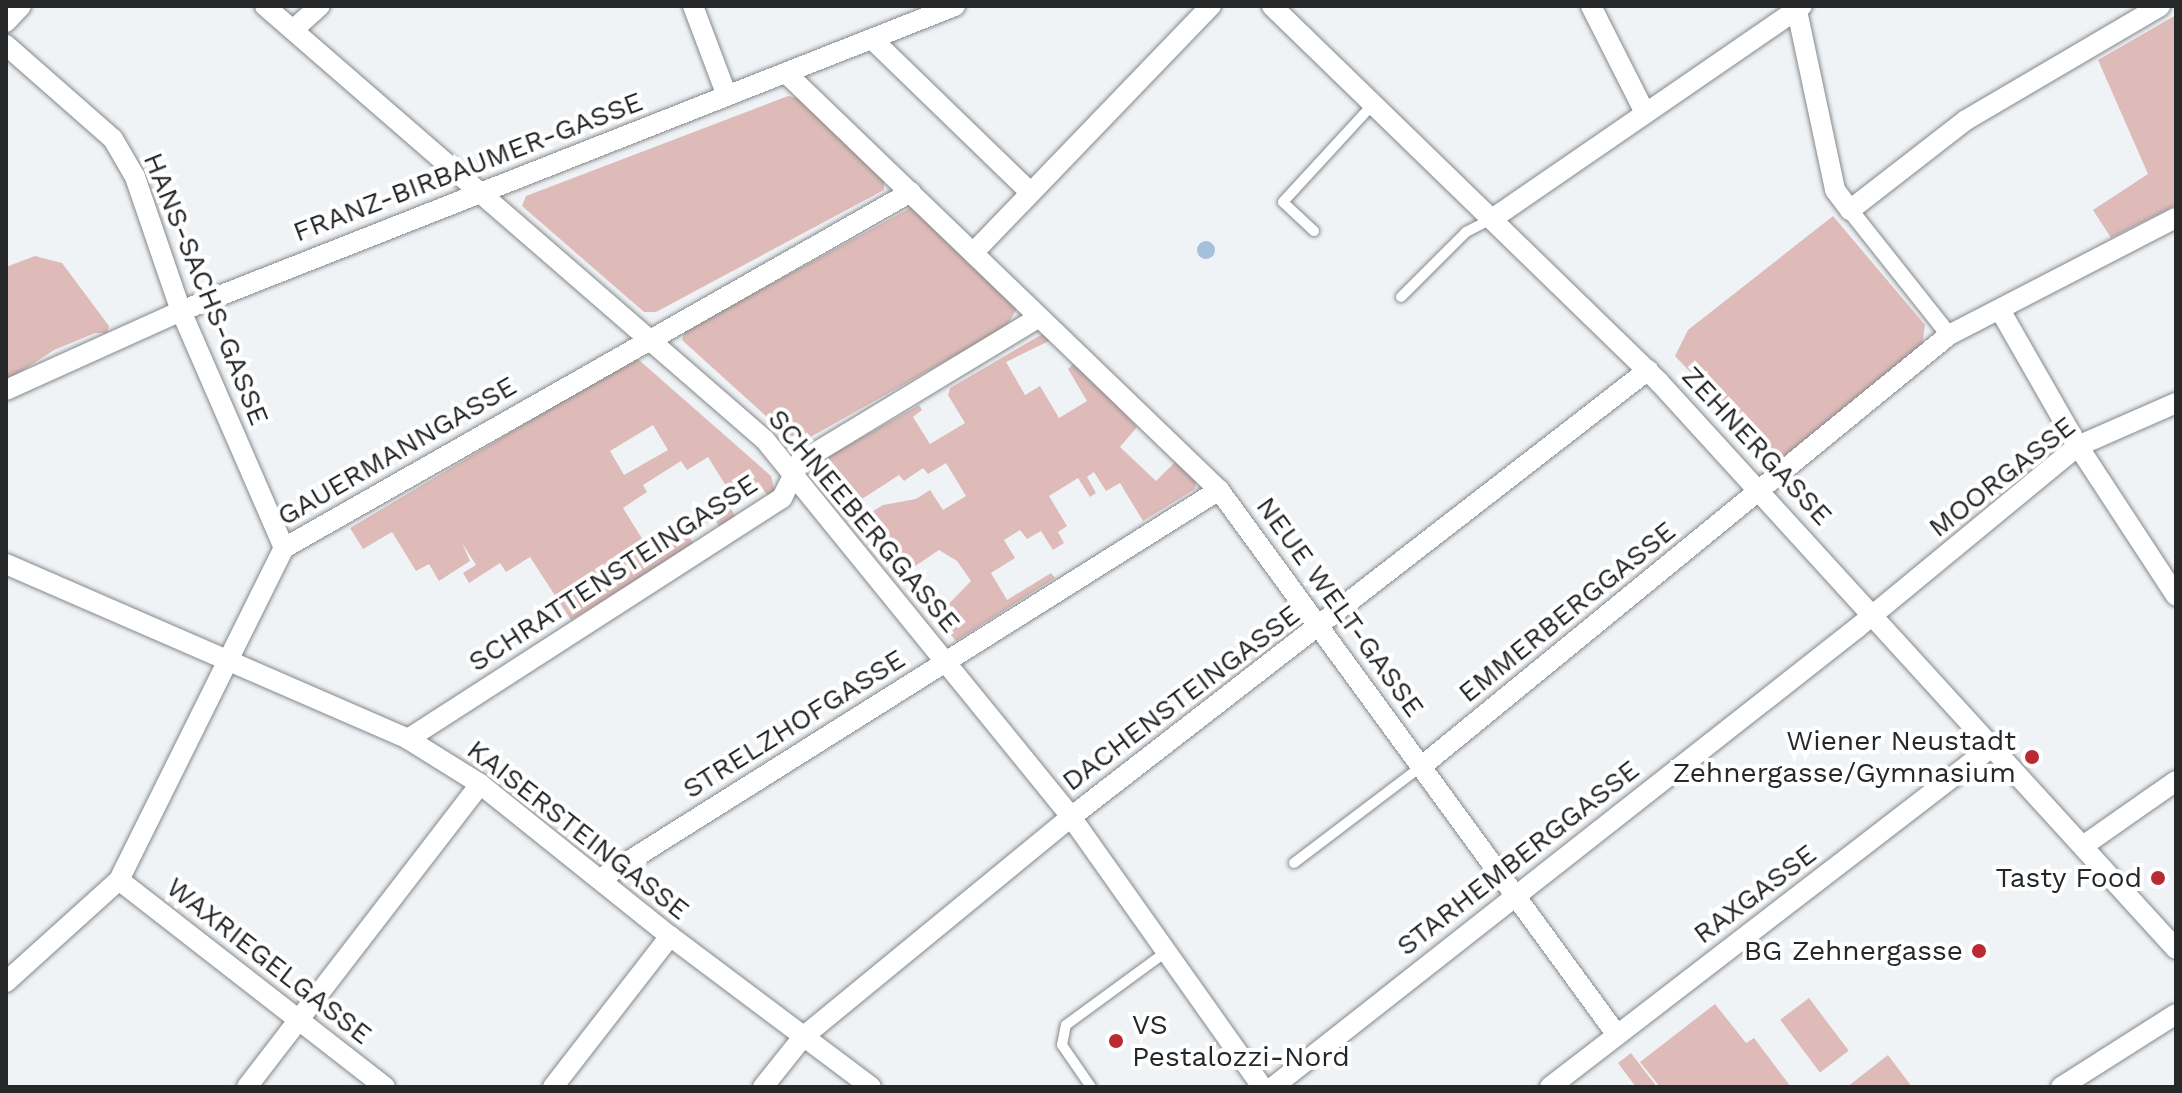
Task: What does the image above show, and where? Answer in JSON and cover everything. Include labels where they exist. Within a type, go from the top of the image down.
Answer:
[{"type":"street","points":[[6,22],[21,6]]},
{"type":"street","name":"SCHNEEBERGGASSE","points":[[265,6],[735,411],[795,476],[1071,817],[1262,1087]]},
{"type":"street","points":[[293,30],[320,6]]},
{"type":"street","points":[[693,6],[727,96]]},
{"type":"street","name":"FRANZ-BIRBAUMER-GASSE","points":[[6,390],[181,311],[955,6]]},
{"type":"street","points":[[973,253],[1211,6]]},
{"type":"street","name":"ZEHNERGASSE","points":[[1272,6],[1648,370],[1874,614],[2176,949]]},
{"type":"street","points":[[1591,6],[1645,113]]},
{"type":"street","points":[[1850,210],[1966,120],[2160,6]]},
{"type":"street","points":[[1492,219],[1798,7],[1835,190],[1949,335]]},
{"type":"street","points":[[872,39],[1031,193]]},
{"type":"street","name":"HANS-SACHS-GASSE","points":[[6,45],[113,139],[135,177],[181,311],[284,548]]},
{"type":"street","name":"NEUE WELT-GASSE","points":[[786,73],[1219,490],[1617,1035]]},
{"type":"street","name":"GAUERMANNGASSE","points":[[6,982],[119,880],[226,658],[284,548],[648,338],[911,192]]},
{"type":"street","name":"EMMERBERGGASSE","points":[[1422,766],[1949,335],[2176,218]]},
{"type":"street","points":[[2000,310],[2078,446],[2176,596]]},
{"type":"street","name":"SCHRATTENSTEINGASSE","points":[[408,739],[782,498],[800,462],[1038,318]]},
{"type":"street","name":"DACHENSTEINGASSE","points":[[763,1087],[803,1037],[1071,817],[1648,370]]},
{"type":"street","name":"MOORGASSE","points":[[1874,614],[2078,446],[2176,403]]},
{"type":"street","name":"STRELZHOFGASSE","points":[[602,878],[1219,490]]},
{"type":"street","name":"KAISERSTEINGASSE","points":[[6,564],[408,739],[480,784],[602,878],[670,936],[871,1087]]},
{"type":"street","name":"STARHEMBERGGASSE","points":[[1273,1087],[1874,614]]},
{"type":"street","name":"RAXGASSE","points":[[1550,1087],[1993,746]]},
{"type":"street","points":[[2083,846],[2176,781]]},
{"type":"street","points":[[247,1087],[480,784]]},
{"type":"street","name":"WAXRIEGELGASSE","points":[[119,880],[385,1087]]},
{"type":"street","points":[[553,1087],[670,936]]},
{"type":"street","points":[[2061,1087],[2176,1014]]},
{"type":"lane","points":[[1314,231],[1283,202],[1373,104]]},
{"type":"lane","points":[[1401,297],[1466,232],[1492,219]]},
{"type":"lane","name":"EMMERBERGGASSE","points":[[1294,863],[1422,766]]},
{"type":"lane","points":[[1091,1087],[1062,1045],[1066,1025],[1167,951]]},
{"type":"shaded area","points":[[2176,15],[2176,205],[2111,238],[2093,210],[2148,174],[2098,60]]},
{"type":"shaded area","points":[[788,96],[797,98],[884,180],[884,190],[656,312],[644,312],[522,206],[526,196]]},
{"type":"shaded area","points":[[912,207],[1018,307],[1006,327],[807,439],[787,435],[682,340],[685,331]]},
{"type":"shaded area","points":[[1833,216],[1925,325],[1922,346],[1776,463],[1675,356],[1688,330]]},
{"type":"shaded area","points":[[35,256],[62,263],[109,326],[107,333],[95,333],[54,350],[6,381],[6,267]]},
{"type":"shaded area","points":[[1044,333],[1051,340],[1006,362],[1025,395],[1040,386],[1059,418],[1087,401],[1068,369],[1075,362],[1137,427],[1120,447],[1156,481],[1175,462],[1196,481],[1195,489],[1143,521],[1120,483],[1106,491],[1094,472],[1087,477],[1096,493],[1090,497],[1078,478],[1049,496],[1067,526],[1058,532],[1064,543],[1053,550],[1041,531],[1027,539],[1020,530],[1004,540],[1015,558],[991,573],[1007,600],[1051,573],[1055,578],[956,641],[936,617],[971,581],[957,561],[939,550],[902,575],[857,521],[883,505],[916,499],[930,490],[943,510],[966,496],[946,463],[928,474],[923,468],[904,481],[899,475],[848,508],[814,465],[919,405],[922,410],[913,417],[930,444],[965,423],[948,395],[950,388]]},
{"type":"shaded area","points":[[632,360],[639,360],[771,476],[775,492],[769,497],[761,487],[730,507],[737,519],[721,529],[714,518],[688,534],[694,545],[571,620],[530,557],[506,572],[500,563],[469,583],[463,573],[476,565],[462,543],[470,561],[439,581],[429,564],[416,571],[392,532],[363,549],[350,528]],"holes":[[[653,425],[668,450],[624,475],[610,451]],[[708,457],[731,494],[679,532],[675,526],[646,545],[623,508],[647,492],[643,485],[681,461],[687,470]]]},
{"type":"shaded area","points":[[1809,998],[1849,1051],[1820,1072],[1780,1020]]},
{"type":"shaded area","points":[[1715,1004],[1746,1043],[1754,1038],[1791,1087],[1660,1087],[1640,1062]]},
{"type":"shaded area","points":[[1631,1053],[1657,1087],[1636,1087],[1618,1063]]},
{"type":"shaded area","points":[[1888,1055],[1912,1087],[1847,1087]]},
{"type":"water","points":[[1206,241],[1215,250],[1206,259],[1197,250]]},
{"type":"place","name":"Wiener Neustadt Zehnergasse/Gymnasium","points":[[2032,757]]},
{"type":"place","name":"Tasty Food","points":[[2158,878]]},
{"type":"place","name":"BG Zehnergasse","points":[[1979,951]]},
{"type":"place","name":"VS Pestalozzi-Nord","points":[[1116,1041]]}]
